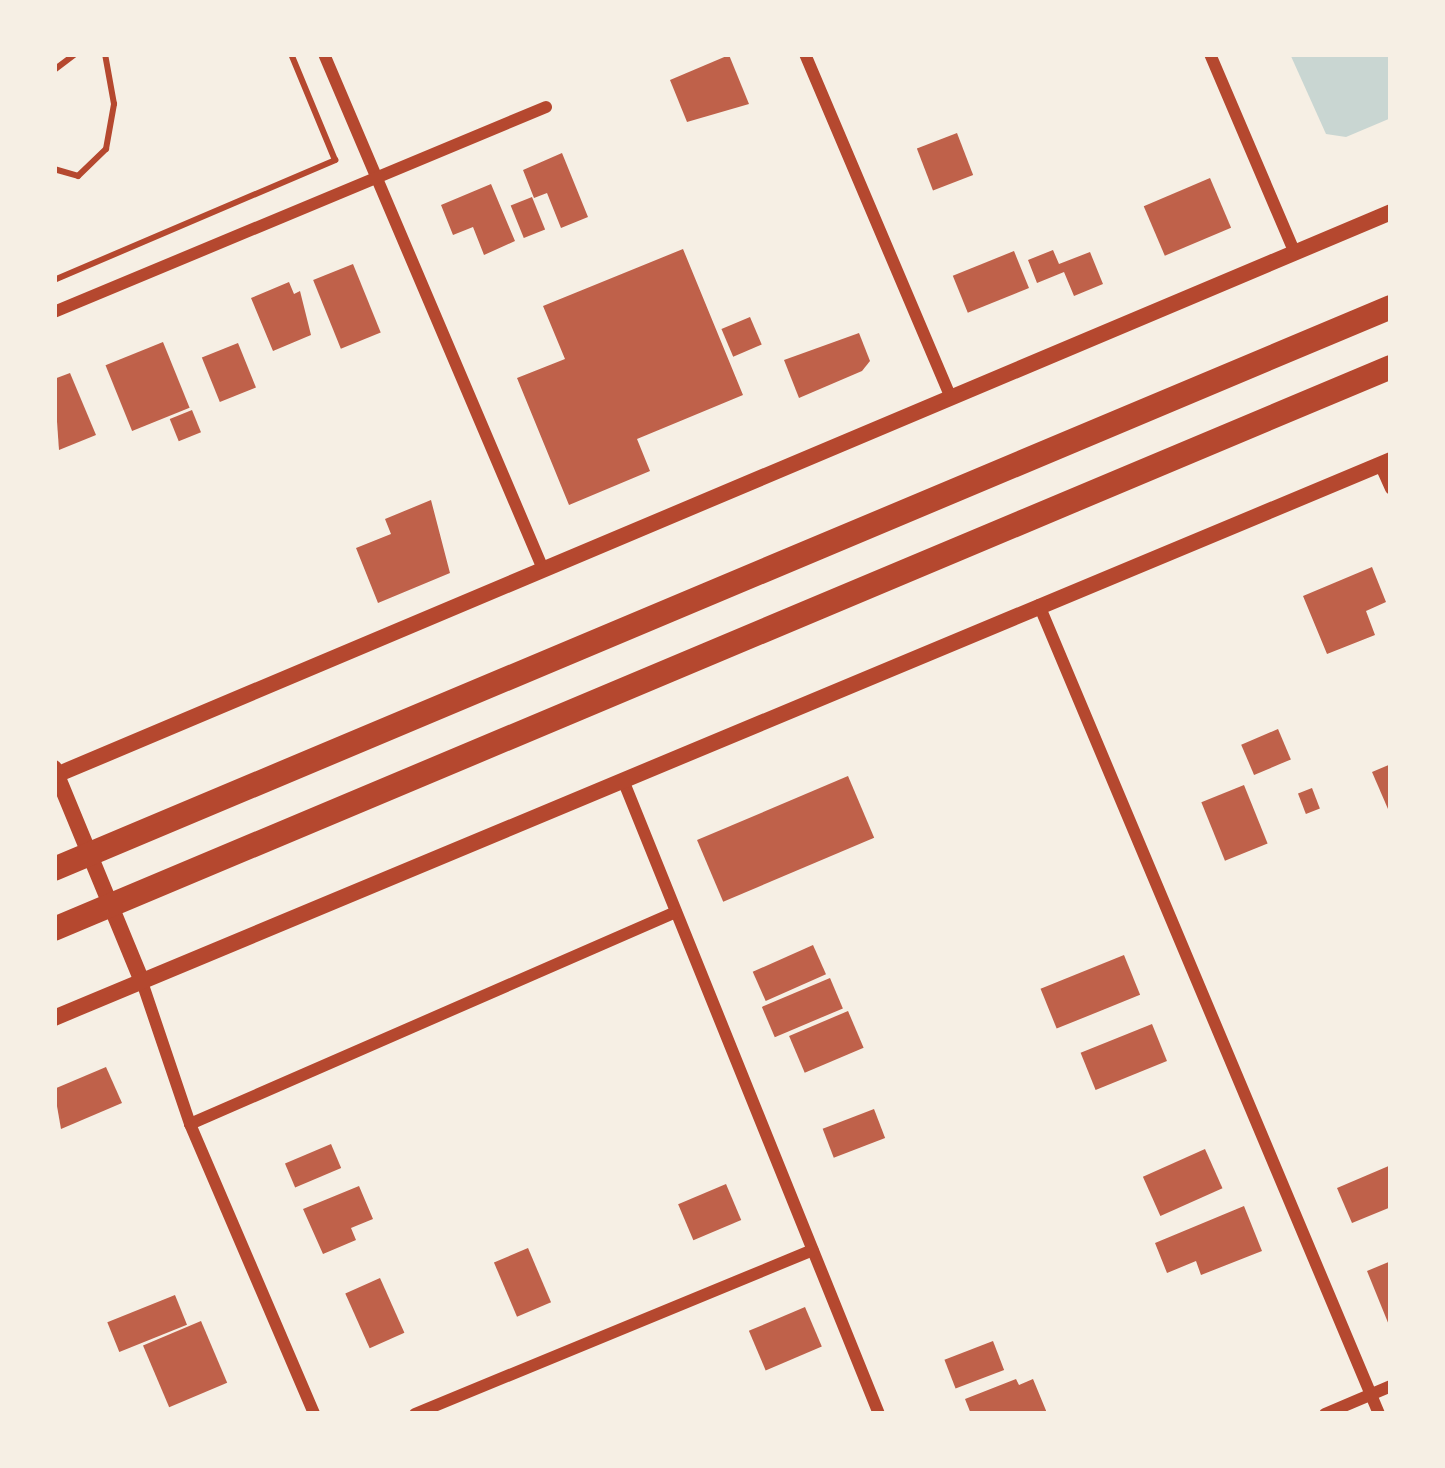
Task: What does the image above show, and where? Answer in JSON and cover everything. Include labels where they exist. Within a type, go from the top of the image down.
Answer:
[{"type":"highway","points":[[54,869],[1391,307]]},
{"type":"highway","points":[[54,929],[1391,367]]},
{"type":"street","points":[[324,54],[543,569]]},
{"type":"street","points":[[805,54],[951,398]]},
{"type":"street","points":[[1210,54],[1295,253]]},
{"type":"street","points":[[54,312],[546,107]]},
{"type":"street","points":[[314,1414],[190,1124],[142,982],[55,773],[1391,212]]},
{"type":"street","points":[[54,1018],[1386,462],[1391,489]]},
{"type":"street","points":[[1039,605],[1379,1414]]},
{"type":"street","points":[[622,780],[879,1414]]},
{"type":"street","points":[[190,1124],[676,912]]},
{"type":"street","points":[[415,1414],[813,1250]]},
{"type":"street","points":[[1325,1414],[1391,1386]]},
{"type":"path","points":[[54,70],[75,54]]},
{"type":"path","points":[[54,169],[78,176],[106,149],[114,104],[105,54]]},
{"type":"path","points":[[54,280],[335,160],[291,54]]},
{"type":"shaded area","points":[[1290,54],[1391,54],[1391,118],[1346,137],[1326,134]]},
{"type":"building","points":[[729,55],[749,104],[687,122],[670,80]]},
{"type":"building","points":[[957,133],[973,175],[933,190],[917,148]]},
{"type":"building","points":[[562,153],[588,217],[561,228],[547,193],[534,198],[523,170]]},
{"type":"building","points":[[1210,178],[1231,228],[1165,256],[1144,206]]},
{"type":"building","points":[[491,184],[515,241],[484,255],[473,227],[453,235],[441,205]]},
{"type":"building","points":[[532,197],[545,229],[524,238],[511,206]]},
{"type":"building","points":[[683,249],[743,395],[637,439],[650,471],[569,505],[517,378],[565,359],[543,306]]},
{"type":"building","points":[[1053,250],[1059,264],[1090,252],[1103,284],[1074,296],[1064,272],[1037,283],[1028,260]]},
{"type":"building","points":[[1014,251],[1029,288],[968,313],[953,276]]},
{"type":"building","points":[[353,264],[381,333],[341,349],[313,280]]},
{"type":"building","points":[[289,282],[294,294],[300,291],[311,335],[273,351],[251,298]]},
{"type":"building","points":[[750,317],[762,345],[733,357],[721,329]]},
{"type":"building","points":[[859,333],[870,361],[862,371],[799,398],[784,360]]},
{"type":"building","points":[[163,342],[190,408],[132,431],[106,365]]},
{"type":"building","points":[[238,343],[256,388],[220,402],[202,358]]},
{"type":"building","points":[[70,373],[96,435],[59,450],[54,379]]},
{"type":"building","points":[[192,410],[201,432],[179,441],[170,419]]},
{"type":"building","points":[[431,500],[450,573],[378,603],[356,548],[391,534],[385,519]]},
{"type":"building","points":[[1372,567],[1386,602],[1366,611],[1375,635],[1327,654],[1303,596]]},
{"type":"building","points":[[1278,729],[1291,759],[1254,775],[1241,745]]},
{"type":"building","points":[[1391,764],[1391,808],[1388,809],[1372,772]]},
{"type":"building","points":[[848,776],[874,838],[723,902],[697,840]]},
{"type":"building","points":[[1244,785],[1268,843],[1225,861],[1201,802]]},
{"type":"building","points":[[1312,788],[1320,809],[1306,814],[1298,793]]},
{"type":"building","points":[[813,945],[826,974],[766,1001],[753,972]]},
{"type":"building","points":[[1124,955],[1140,995],[1057,1029],[1041,989]]},
{"type":"building","points":[[830,978],[843,1008],[775,1037],[762,1007]]},
{"type":"building","points":[[848,1011],[864,1048],[805,1073],[789,1036]]},
{"type":"building","points":[[1152,1024],[1167,1061],[1096,1090],[1081,1053]]},
{"type":"building","points":[[106,1067],[122,1103],[61,1129],[54,1089]]},
{"type":"building","points":[[874,1109],[885,1138],[834,1158],[823,1129]]},
{"type":"building","points":[[331,1144],[341,1168],[295,1187],[285,1164]]},
{"type":"building","points":[[1205,1149],[1222,1188],[1160,1216],[1143,1177]]},
{"type":"building","points":[[1391,1165],[1391,1207],[1352,1223],[1337,1188]]},
{"type":"building","points":[[726,1184],[741,1220],[693,1240],[678,1204]]},
{"type":"building","points":[[359,1186],[373,1219],[351,1228],[356,1240],[323,1254],[303,1209]]},
{"type":"building","points":[[1244,1206],[1262,1251],[1201,1275],[1196,1261],[1167,1273],[1155,1243]]},
{"type":"building","points":[[528,1248],[551,1302],[517,1317],[494,1262]]},
{"type":"building","points":[[1391,1261],[1391,1330],[1367,1271]]},
{"type":"building","points":[[380,1278],[404,1333],[370,1348],[345,1293]]},
{"type":"building","points":[[175,1295],[187,1325],[119,1352],[107,1322]]},
{"type":"building","points":[[805,1307],[822,1347],[766,1370],[749,1331]]},
{"type":"building","points":[[201,1321],[227,1383],[169,1407],[143,1346]]},
{"type":"building","points":[[993,1341],[1004,1370],[956,1389],[944,1360]]},
{"type":"building","points":[[1016,1379],[1019,1385],[1033,1379],[1047,1413],[971,1414],[965,1399]]}]
